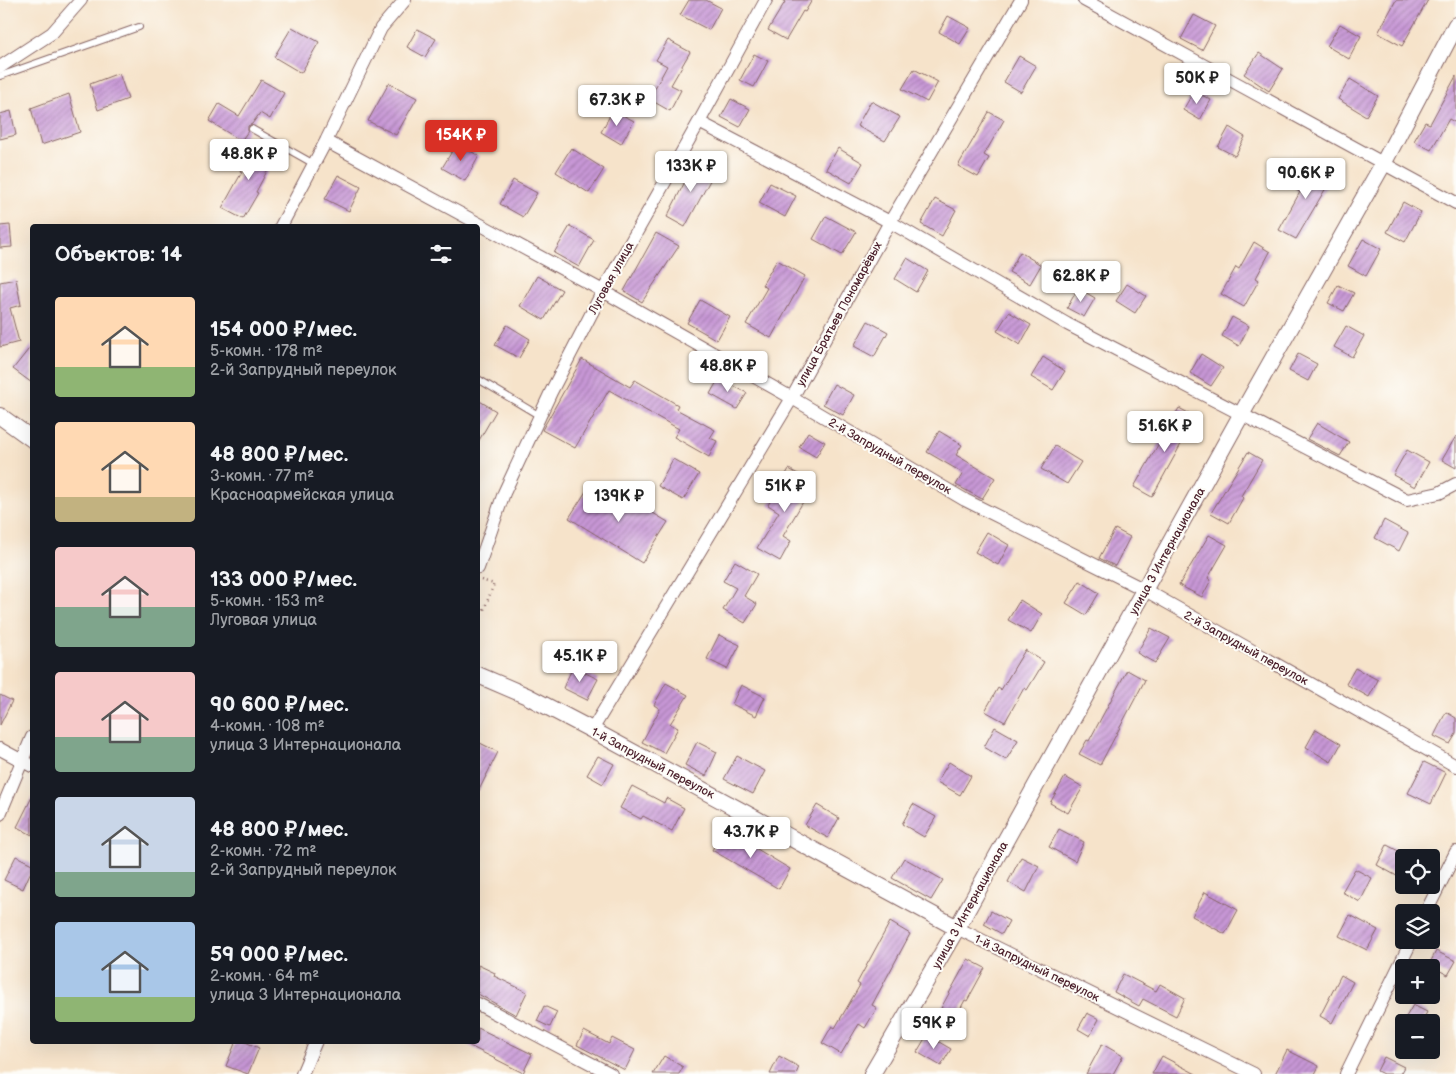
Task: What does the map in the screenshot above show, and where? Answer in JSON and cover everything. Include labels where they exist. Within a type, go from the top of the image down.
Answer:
[{"type":"street","points":[[0,67],[52,33],[81,0]]},
{"type":"street","points":[[282,224],[326,141],[381,28],[405,0]]},
{"type":"street","name":"Луговая улица","points":[[480,562],[504,493],[602,291],[699,122],[766,0]]},
{"type":"street","name":"улица Братьев Пономарёвых","points":[[592,730],[792,398],[890,222],[1021,0]]},
{"type":"street","points":[[1084,0],[1456,203]]},
{"type":"street","name":"улица 3 Интернационала","points":[[872,1074],[957,928],[1241,415],[1383,164],[1456,25]]},
{"type":"street","points":[[699,122],[890,222],[1066,324],[1407,500],[1439,494],[1456,484]]},
{"type":"street","name":"2-й Запрудный переулок","points":[[326,141],[479,224]]},
{"type":"street","name":"2-й Запрудный переулок","points":[[480,225],[792,398],[966,500],[1145,590],[1456,766]]},
{"type":"street","points":[[0,416],[30,438]]},
{"type":"street","name":"1-й Запрудный переулок","points":[[480,676],[527,696],[592,730],[957,928],[1254,1074]]},
{"type":"street","points":[[0,814],[27,763],[30,747]]},
{"type":"street","points":[[0,749],[27,763]]},
{"type":"street","points":[[1430,904],[1456,852]]},
{"type":"street","points":[[1346,1074],[1408,949]]},
{"type":"street","points":[[480,1005],[611,1074]]},
{"type":"street","points":[[302,1074],[315,1044]]},
{"type":"lane","points":[[0,76],[139,27]]},
{"type":"lane","points":[[252,129],[314,164]]},
{"type":"lane","points":[[480,380],[540,416]]},
{"type":"path","points":[[480,579],[494,584],[483,612]]},
{"type":"building","points":[[689,0],[706,0],[721,8],[709,30],[680,15]]},
{"type":"building","points":[[782,0],[812,0],[805,12],[803,11],[786,40],[768,30],[785,2]]},
{"type":"building","points":[[1396,0],[1428,0],[1402,46],[1378,33]]},
{"type":"building","points":[[1194,15],[1215,26],[1202,50],[1181,39]]},
{"type":"building","points":[[948,16],[970,28],[960,44],[939,32]]},
{"type":"building","points":[[1340,24],[1361,36],[1349,59],[1327,46]]},
{"type":"building","points":[[292,27],[319,42],[301,73],[274,57]]},
{"type":"building","points":[[417,29],[436,39],[425,57],[407,47]]},
{"type":"building","points":[[668,40],[690,52],[671,85],[681,90],[670,111],[649,99],[667,66],[656,60]]},
{"type":"building","points":[[1259,53],[1283,69],[1269,91],[1244,74]]},
{"type":"building","points":[[754,54],[768,61],[754,87],[740,80]]},
{"type":"building","points":[[1019,56],[1036,66],[1021,92],[1004,82]]},
{"type":"building","points":[[914,69],[938,82],[927,102],[902,89]]},
{"type":"building","points":[[119,73],[128,99],[98,110],[90,84]]},
{"type":"building","points":[[1456,76],[1456,123],[1449,119],[1431,150],[1414,141],[1425,122],[1430,124]]},
{"type":"building","points":[[1350,79],[1378,96],[1366,116],[1338,99]]},
{"type":"building","points":[[261,80],[284,93],[270,119],[260,113],[252,124],[248,126],[248,131],[241,141],[209,121],[219,104],[239,116]]},
{"type":"building","points":[[389,83],[417,98],[396,135],[368,121]]},
{"type":"building","points":[[1194,91],[1211,100],[1200,120],[1183,110]]},
{"type":"building","points":[[69,94],[80,132],[41,145],[31,108]]},
{"type":"building","points":[[731,99],[750,109],[740,127],[721,117]]},
{"type":"building","points":[[871,101],[900,117],[885,141],[857,126]]},
{"type":"building","points":[[613,110],[634,121],[621,144],[601,132]]},
{"type":"building","points":[[11,111],[16,135],[0,139],[0,114]]},
{"type":"building","points":[[989,112],[1004,120],[984,155],[989,158],[978,177],[958,166]]},
{"type":"building","points":[[1229,127],[1245,137],[1235,156],[1218,147]]},
{"type":"building","points":[[457,143],[479,156],[465,181],[442,168]]},
{"type":"building","points":[[255,144],[276,154],[256,192],[258,193],[243,219],[222,208]]},
{"type":"building","points":[[571,148],[604,169],[589,193],[556,172]]},
{"type":"building","points":[[838,148],[863,163],[851,183],[826,169]]},
{"type":"building","points":[[696,160],[715,171],[685,227],[667,217]]},
{"type":"building","points":[[1310,164],[1333,176],[1296,239],[1279,230],[1300,192],[1296,190]]},
{"type":"building","points":[[338,175],[361,187],[349,211],[325,199]]},
{"type":"building","points":[[513,180],[537,193],[523,217],[500,204]]},
{"type":"building","points":[[770,183],[796,196],[785,217],[759,203]]},
{"type":"building","points":[[935,199],[956,210],[942,236],[921,224]]},
{"type":"building","points":[[1403,202],[1421,212],[1405,242],[1387,232]]},
{"type":"building","points":[[826,216],[856,232],[842,255],[813,239]]},
{"type":"building","points":[[10,225],[12,247],[0,248],[0,226]]},
{"type":"building","points":[[570,226],[594,240],[579,267],[554,253]]},
{"type":"building","points":[[656,233],[679,246],[642,302],[624,291]]},
{"type":"building","points":[[1363,239],[1381,249],[1366,276],[1348,266]]},
{"type":"building","points":[[1254,242],[1270,252],[1256,278],[1259,280],[1244,307],[1221,294],[1236,267],[1239,269]]},
{"type":"building","points":[[1020,252],[1041,265],[1030,284],[1009,272]]},
{"type":"building","points":[[907,258],[928,271],[916,292],[895,279]]},
{"type":"building","points":[[777,260],[805,276],[771,338],[746,324],[767,288],[762,285]]},
{"type":"building","points":[[537,276],[562,290],[544,320],[520,306]]},
{"type":"building","points":[[16,279],[21,305],[10,308],[19,342],[0,347],[0,282]]},
{"type":"building","points":[[1127,284],[1146,296],[1135,313],[1116,301]]},
{"type":"building","points":[[1338,285],[1354,293],[1344,311],[1328,303]]},
{"type":"building","points":[[1078,288],[1095,298],[1084,317],[1067,308]]},
{"type":"building","points":[[700,300],[730,317],[717,340],[687,323]]},
{"type":"building","points":[[1009,312],[1031,325],[1020,345],[997,331]]},
{"type":"building","points":[[1232,317],[1249,326],[1239,346],[1222,336]]},
{"type":"building","points":[[868,321],[888,332],[874,357],[854,346]]},
{"type":"building","points":[[507,325],[530,339],[519,358],[495,345]]},
{"type":"building","points":[[1346,326],[1364,336],[1352,357],[1334,347]]},
{"type":"building","points":[[30,348],[30,382],[13,369]]},
{"type":"building","points":[[1201,354],[1223,368],[1211,386],[1190,373]]},
{"type":"building","points":[[1298,354],[1317,364],[1308,381],[1289,371]]},
{"type":"building","points":[[1043,357],[1065,371],[1053,390],[1031,377]]},
{"type":"building","points":[[582,359],[630,387],[635,380],[678,405],[676,409],[715,430],[710,438],[717,441],[709,457],[674,437],[679,429],[609,390],[575,448],[542,430]]},
{"type":"building","points":[[719,378],[747,393],[737,409],[710,394]]},
{"type":"building","points":[[834,384],[854,395],[843,415],[823,404]]},
{"type":"building","points":[[480,401],[496,411],[480,439]]},
{"type":"building","points":[[1179,408],[1196,417],[1152,497],[1134,487]]},
{"type":"building","points":[[1317,423],[1349,442],[1340,456],[1307,439]]},
{"type":"building","points":[[939,431],[962,445],[956,455],[995,478],[982,499],[956,485],[963,473],[927,452]]},
{"type":"building","points":[[808,432],[825,442],[816,457],[799,447]]},
{"type":"building","points":[[1456,436],[1456,468],[1442,460]]},
{"type":"building","points":[[1055,446],[1081,462],[1067,484],[1041,469]]},
{"type":"building","points":[[1407,450],[1429,462],[1415,487],[1393,475]]},
{"type":"building","points":[[1248,452],[1262,460],[1241,496],[1243,498],[1229,523],[1211,513]]},
{"type":"building","points":[[673,459],[699,474],[683,500],[658,486]]},
{"type":"building","points":[[789,469],[814,483],[783,536],[791,541],[780,561],[757,548],[779,512],[768,505]]},
{"type":"building","points":[[590,485],[616,502],[621,494],[668,522],[642,563],[569,518]]},
{"type":"building","points":[[1384,520],[1408,533],[1399,551],[1375,538]]},
{"type":"building","points":[[1115,529],[1130,537],[1115,566],[1099,558]]},
{"type":"building","points":[[987,532],[1009,545],[998,565],[975,552]]},
{"type":"building","points":[[1209,535],[1227,545],[1208,578],[1211,580],[1202,597],[1179,585]]},
{"type":"building","points":[[735,561],[757,574],[744,596],[757,604],[745,623],[723,610],[736,588],[723,581]]},
{"type":"building","points":[[1080,581],[1099,593],[1086,615],[1066,603]]},
{"type":"building","points":[[1020,600],[1042,614],[1031,633],[1008,620]]},
{"type":"building","points":[[1151,628],[1170,638],[1155,663],[1137,653]]},
{"type":"building","points":[[719,635],[740,645],[727,669],[707,659]]},
{"type":"building","points":[[1025,650],[1044,662],[1027,690],[1024,688],[1005,722],[985,711],[998,688],[1001,690]]},
{"type":"building","points":[[573,667],[598,679],[587,700],[563,688]]},
{"type":"building","points":[[1355,668],[1378,680],[1369,697],[1346,684]]},
{"type":"building","points":[[1127,670],[1145,680],[1100,765],[1079,754],[1087,740],[1089,741]]},
{"type":"building","points":[[666,683],[688,695],[670,724],[678,728],[664,753],[642,742],[660,709],[654,705]]},
{"type":"building","points":[[741,685],[765,697],[756,716],[732,704]]},
{"type":"building","points":[[0,695],[12,701],[0,725]]},
{"type":"building","points":[[1446,712],[1456,718],[1456,734],[1450,744],[1434,736]]},
{"type":"building","points":[[995,727],[1018,740],[1006,760],[984,747]]},
{"type":"building","points":[[1316,729],[1341,744],[1331,762],[1306,747]]},
{"type":"building","points":[[697,742],[717,752],[706,776],[685,765]]},
{"type":"building","points":[[480,743],[498,752],[480,788]]},
{"type":"building","points":[[598,756],[614,764],[603,784],[587,775]]},
{"type":"building","points":[[737,756],[765,771],[753,794],[724,779]]},
{"type":"building","points":[[949,762],[971,776],[960,795],[937,782]]},
{"type":"building","points":[[1424,762],[1446,773],[1431,804],[1408,793]]},
{"type":"building","points":[[1065,777],[1083,787],[1068,813],[1050,803]]},
{"type":"building","points":[[632,786],[664,803],[666,798],[684,808],[672,831],[643,816],[641,819],[620,808]]},
{"type":"building","points":[[30,801],[30,834],[17,827]]},
{"type":"building","points":[[913,804],[936,817],[924,837],[902,824]]},
{"type":"building","points":[[817,805],[839,818],[828,838],[805,825]]},
{"type":"building","points":[[724,829],[790,869],[779,889],[712,850]]},
{"type":"building","points":[[1059,829],[1084,842],[1075,861],[1049,847]]},
{"type":"building","points":[[1387,845],[1395,849],[1395,875],[1377,865]]},
{"type":"building","points":[[16,856],[30,863],[30,873],[23,889],[4,880]]},
{"type":"building","points":[[1021,857],[1039,866],[1026,892],[1008,882]]},
{"type":"building","points":[[904,858],[943,880],[931,900],[892,878]]},
{"type":"building","points":[[1355,869],[1372,878],[1360,902],[1342,892]]},
{"type":"building","points":[[1205,892],[1238,910],[1225,934],[1192,916]]},
{"type":"building","points":[[991,911],[1009,921],[1002,934],[984,924]]},
{"type":"building","points":[[1350,915],[1378,930],[1367,950],[1339,936]]},
{"type":"building","points":[[890,922],[910,934],[872,1005],[877,1008],[865,1028],[859,1024],[841,1054],[822,1043],[832,1026],[835,1028],[860,985],[857,983]]},
{"type":"building","points":[[1436,951],[1456,961],[1448,975],[1440,971],[1440,959],[1432,959]]},
{"type":"building","points":[[968,959],[985,968],[956,1017],[941,1008]]},
{"type":"building","points":[[480,966],[495,973],[494,976],[527,992],[516,1015],[480,995]]},
{"type":"building","points":[[1123,974],[1156,991],[1160,984],[1185,998],[1176,1016],[1143,999],[1139,1006],[1114,992]]},
{"type":"building","points":[[1341,975],[1353,982],[1332,1023],[1320,1016]]},
{"type":"building","points":[[1413,1005],[1427,1012],[1426,1014],[1408,1014]]},
{"type":"building","points":[[544,1006],[557,1012],[550,1027],[537,1021]]},
{"type":"building","points":[[1087,1013],[1099,1019],[1090,1036],[1078,1029]]},
{"type":"building","points":[[480,1029],[532,1054],[523,1073],[466,1044],[480,1044]]},
{"type":"building","points":[[584,1031],[609,1044],[612,1038],[635,1050],[625,1070],[577,1045]]},
{"type":"building","points":[[927,1035],[951,1049],[941,1066],[917,1052]]},
{"type":"building","points":[[235,1044],[250,1044],[259,1048],[248,1074],[226,1066]]},
{"type":"building","points":[[1102,1044],[1123,1056],[1113,1074],[1086,1074]]},
{"type":"building","points":[[1287,1050],[1319,1066],[1315,1074],[1275,1074]]},
{"type":"building","points":[[664,1056],[683,1067],[679,1074],[653,1074]]},
{"type":"building","points":[[779,1056],[799,1067],[796,1074],[770,1074]]},
{"type":"building","points":[[1162,1056],[1196,1074],[1152,1074]]},
{"type":"building","points":[[1384,1057],[1404,1067],[1400,1074],[1383,1074],[1377,1071]]}]
